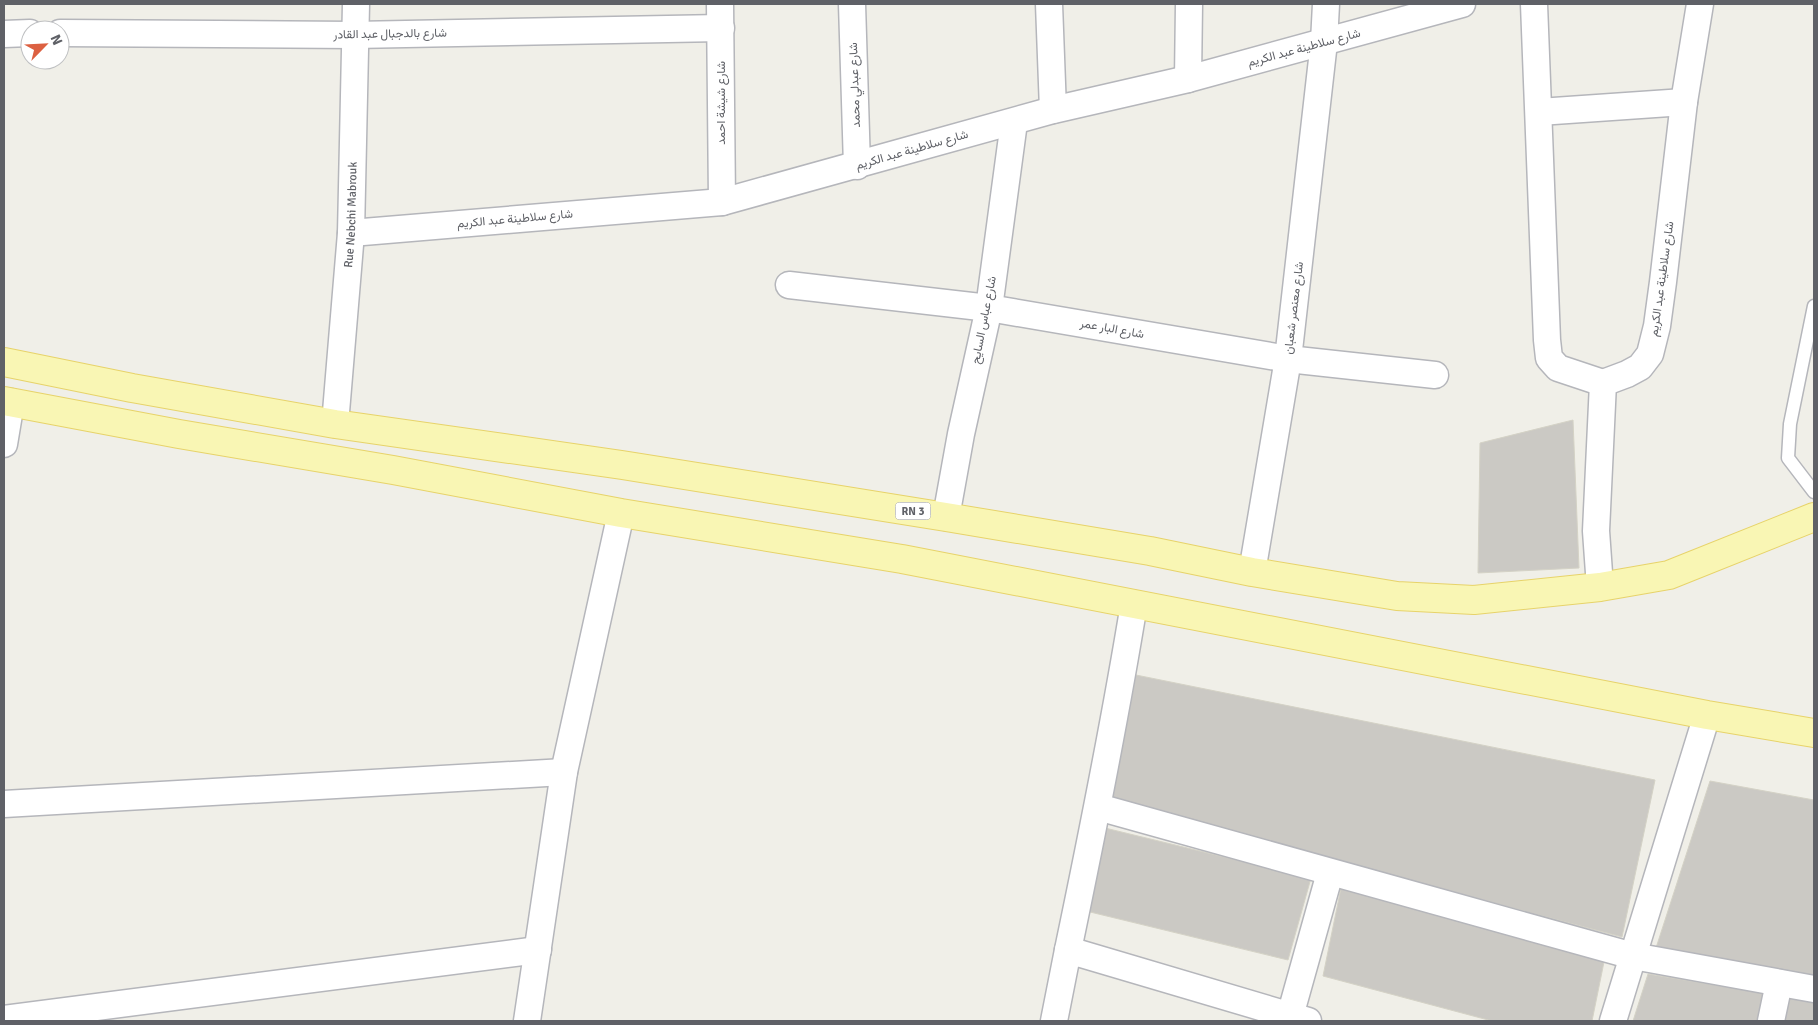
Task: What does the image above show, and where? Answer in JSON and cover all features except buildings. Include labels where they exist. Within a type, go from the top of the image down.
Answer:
[{"type":"main road","name":"RN 3","points":[[4,362],[132,388],[335,424],[622,465],[946,516],[1150,551],[1252,572],[1397,596],[1474,600],[1600,587],[1670,575],[1814,516]]},
{"type":"main road","points":[[7,401],[178,434],[393,470],[621,513],[902,559],[1707,715],[1814,733]]},
{"type":"street","name":"Rue Nebchi Mabrouk","points":[[335,424],[351,233],[356,4]]},
{"type":"street","name":"شارع عبدلي محمد","points":[[852,4],[857,166]]},
{"type":"street","points":[[1049,4],[1053,110]]},
{"type":"street","points":[[1188,79],[1189,4]]},
{"type":"street","name":"شارع معنصر شعبان","points":[[1252,572],[1288,359],[1324,42],[1326,4]]},
{"type":"street","name":"شارع سلاطينة عبد الكريم","points":[[351,233],[722,202],[1053,110],[1188,79],[1462,4]]},
{"type":"street","points":[[1534,4],[1549,358],[1558,368],[1602,383],[1596,531],[1600,587]]},
{"type":"street","name":"شارع سلاطينة عبد الكريم","points":[[1602,383],[1627,374],[1640,366],[1650,354],[1657,326],[1684,102],[1700,4]]},
{"type":"street","name":"شارع بالدجبال عبد القادر","points":[[70,33],[354,35],[720,16]]},
{"type":"street","name":"شارع شيشة احمد","points":[[720,16],[722,202]]},
{"type":"street","points":[[4,34],[20,34]]},
{"type":"street","points":[[1539,112],[1684,102]]},
{"type":"street","name":"شارع عباس السايح","points":[[946,516],[961,434],[988,308],[1014,122]]},
{"type":"street","name":"شارع البار عمر","points":[[789,285],[988,308],[1288,359],[1435,375]]},
{"type":"street","points":[[4,444],[7,401]]},
{"type":"street","points":[[527,1021],[564,772],[621,513]]},
{"type":"street","points":[[1054,1021],[1098,807],[1134,604]]},
{"type":"street","points":[[1613,1021],[1707,715]]},
{"type":"street","points":[[4,804],[564,772]]},
{"type":"street","points":[[1098,807],[1633,956],[1814,989]]},
{"type":"street","points":[[1068,950],[1299,1019],[1330,873]]},
{"type":"street","points":[[4,1019],[538,950]]},
{"type":"street","points":[[1771,1021],[1779,983]]},
{"type":"lane","points":[[1814,306],[1790,424],[1788,458],[1814,492]]}]
